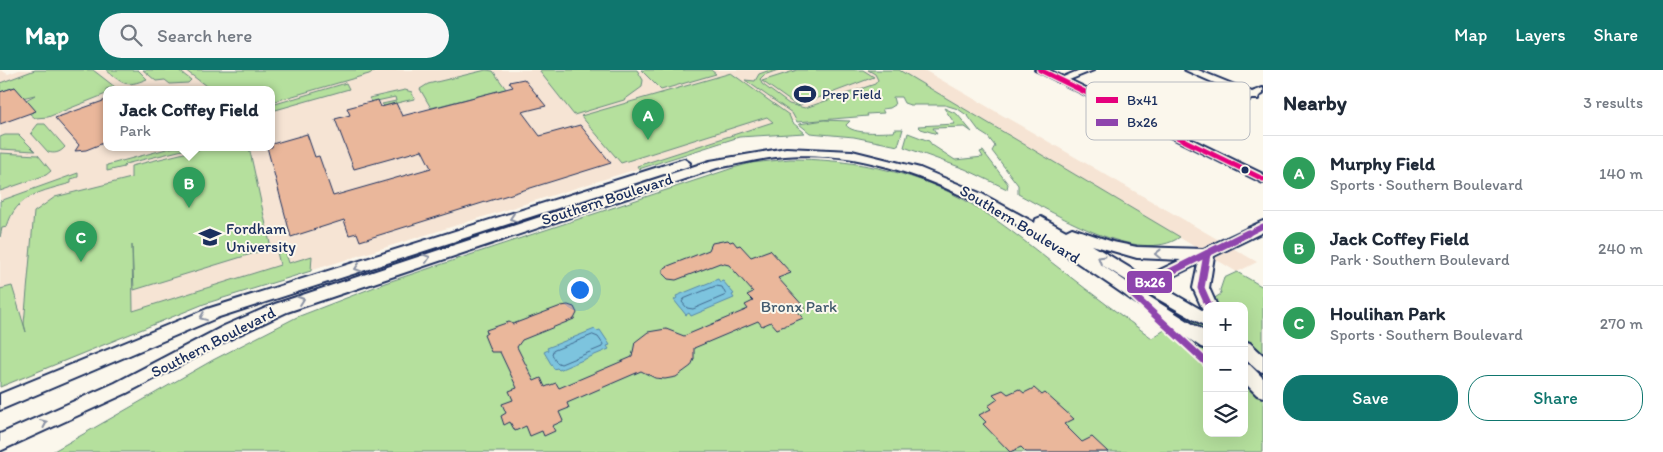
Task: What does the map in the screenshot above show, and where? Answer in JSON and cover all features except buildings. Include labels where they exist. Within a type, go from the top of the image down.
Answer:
[{"type":"main road","points":[[1040,70],[1086,92]]},
{"type":"main road","points":[[1184,140],[1263,179]]},
{"type":"main road","name":"Southern Boulevard","points":[[0,402],[214,313],[700,158],[751,146],[807,142],[884,152],[963,178],[1034,218],[1136,288],[1154,310],[1203,340]]},
{"type":"main road","name":"Southern Boulevard","points":[[0,443],[121,388],[230,330],[280,308],[715,164],[768,153],[826,152],[866,157],[906,167],[945,181],[1000,208],[1136,288],[1203,320]]},
{"type":"main road","points":[[1034,218],[1099,243],[1127,251],[1156,254],[1207,254]]},
{"type":"main road","points":[[1136,288],[1263,226]]},
{"type":"main road","points":[[1207,254],[1201,288],[1207,302]]},
{"type":"main road","points":[[1248,352],[1263,365]]},
{"type":"main road","points":[[1248,374],[1263,390]]},
{"type":"main road","points":[[0,394],[30,389]]},
{"type":"street","points":[[1061,80],[1089,70]]},
{"type":"street","points":[[1190,70],[1219,82]]},
{"type":"street","points":[[1252,96],[1263,91]]},
{"type":"street","points":[[1252,96],[1263,100]]},
{"type":"shaded area","name":"Fordham University","points":[[0,70],[8,74],[19,70],[924,70],[1257,262],[1237,272],[921,83],[701,149],[204,304],[0,388]]},
{"type":"green space","points":[[35,70],[93,70],[114,86],[103,86],[103,95],[48,117],[35,118],[29,113],[24,101],[35,95],[22,98],[15,87],[0,92],[0,83]]},
{"type":"green space","points":[[106,70],[138,70],[147,79],[129,84],[116,79]]},
{"type":"green space","points":[[143,70],[178,70],[191,80],[188,83],[170,84],[165,80],[156,81]]},
{"type":"green space","points":[[185,70],[376,70],[369,74],[275,101],[275,86],[206,86]]},
{"type":"green space","points":[[486,70],[493,71],[506,89],[431,108],[420,89],[428,84]]},
{"type":"green space","points":[[541,70],[637,70],[643,80],[642,87],[624,100],[574,115],[540,72]]},
{"type":"green space","points":[[641,70],[711,70],[716,74],[661,90]]},
{"type":"green space","points":[[770,70],[778,70],[764,75],[760,79],[762,84],[789,104],[805,108],[875,84],[878,80],[875,74],[868,70],[899,70],[1180,237],[1163,244],[1143,245],[1121,241],[1075,224],[1018,194],[1018,185],[992,151],[995,146],[988,137],[980,132],[968,116],[958,109],[945,105],[910,105],[904,103],[901,97],[893,97],[895,105],[882,109],[884,113],[797,122],[792,113],[745,80],[755,81],[759,74]]},
{"type":"green space","name":"Prep Field","points":[[797,70],[863,70],[874,77],[797,106],[762,81]]},
{"type":"green space","points":[[731,73],[789,115],[792,122],[805,133],[739,137],[639,169],[637,166],[773,122],[767,117],[621,163],[581,116]]},
{"type":"green space","points":[[346,83],[349,89],[275,110],[275,104]]},
{"type":"green space","points":[[405,90],[412,92],[414,99],[384,106],[382,104],[396,101],[395,97],[372,102],[369,98]]},
{"type":"green space","points":[[944,108],[957,114],[972,132],[965,127],[933,128],[937,134],[921,129],[918,126],[955,124]]},
{"type":"green space","points":[[824,120],[850,121],[846,125],[861,132],[894,132],[895,129],[903,129],[898,146],[854,137],[810,133],[799,124]]},
{"type":"green space","points":[[38,124],[45,124],[65,147],[61,151],[48,152],[31,133]]},
{"type":"green space","points":[[908,133],[929,141],[955,160],[983,157],[980,152],[983,151],[1008,184],[1007,189],[965,169],[904,147]]},
{"type":"green space","points":[[19,135],[35,151],[0,149],[0,137]]},
{"type":"green space","points":[[159,151],[179,151],[125,164],[124,167],[107,171],[107,165]]},
{"type":"green space","points":[[193,151],[250,151],[271,248],[134,290],[132,245],[133,311],[280,265],[277,252],[285,250],[289,263],[312,256],[311,271],[204,304],[0,387],[0,289],[12,286],[26,332],[24,324],[34,212],[55,197],[131,178],[131,166]]},
{"type":"green space","points":[[0,153],[38,155],[51,171],[46,175],[0,191]]},
{"type":"green space","name":"Bronx Park","points":[[810,159],[871,166],[930,184],[949,192],[994,218],[1152,338],[1203,305],[1203,437],[1248,437],[1248,302],[1208,302],[1221,294],[1220,290],[1224,278],[1237,272],[1263,287],[1263,452],[52,452],[213,360],[297,317],[385,283],[751,163]]},
{"type":"green space","points":[[78,173],[78,177],[71,179],[71,183],[41,192],[23,201],[11,216],[7,227],[2,228],[0,237],[0,201]]},
{"type":"water","points":[[718,279],[720,282],[723,281],[734,294],[732,295],[734,298],[691,316],[689,313],[686,315],[674,300],[677,298],[676,296]]},
{"type":"water","points":[[595,329],[597,331],[600,330],[610,345],[607,346],[609,349],[559,370],[557,368],[554,369],[544,352],[548,350],[547,348]]},
{"type":"transit line","name":"Bx41","points":[[1040,70],[1086,92]]},
{"type":"transit line","name":"Bx41","points":[[1183,140],[1263,179]]},
{"type":"transit line","name":"Bx26","points":[[1203,359],[1130,292],[1263,226]]},
{"type":"transit line","name":"Bx26","points":[[1207,254],[1201,288],[1207,302]]},
{"type":"place","name":"Prep Field","points":[[805,94]]},
{"type":"place","name":"Murphy Field","points":[[648,140]]},
{"type":"place","name":"Jack Coffey Field","points":[[189,208]]},
{"type":"place","name":"Fordham University","points":[[210,237]]},
{"type":"place","name":"Houlihan Park","points":[[81,262]]}]
